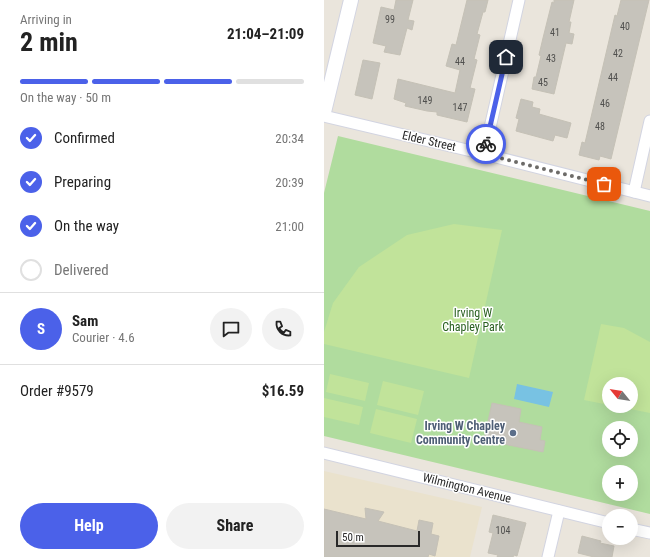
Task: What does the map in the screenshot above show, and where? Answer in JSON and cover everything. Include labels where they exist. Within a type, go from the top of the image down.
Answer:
[{"type":"street","points":[[324,112],[350,0]]},
{"type":"street","points":[[484,154],[519,0]]},
{"type":"street","name":"Elder Street","points":[[324,116],[484,154],[650,196]]},
{"type":"street","points":[[634,192],[650,121]]},
{"type":"street","name":"Wilmington Avenue","points":[[324,453],[602,521]]},
{"type":"street","points":[[548,557],[559,511]]},
{"type":"street","points":[[638,530],[650,533]]},
{"type":"shaded area","points":[[324,471],[482,507],[470,557],[324,557]]},
{"type":"green space","name":"Irving W Chapley Park","points":[[338,136],[650,211],[650,514],[638,511],[638,509],[629,509],[324,436],[324,193]]},
{"type":"green space","points":[[454,224],[502,230],[469,378],[324,344],[324,332],[333,303],[359,267],[407,235]]},
{"type":"green space","points":[[601,324],[624,328],[650,342],[650,413],[638,411],[638,377],[602,377],[602,404],[584,400]]},
{"type":"green space","points":[[330,374],[369,383],[365,401],[326,392]]},
{"type":"green space","points":[[383,381],[424,391],[418,415],[377,405]]},
{"type":"green space","points":[[324,398],[363,407],[359,425],[324,417]]},
{"type":"green space","points":[[376,409],[417,419],[411,443],[370,433]]},
{"type":"water","points":[[517,384],[553,392],[549,407],[514,399]]},
{"type":"building","points":[[396,0],[413,0],[408,20],[414,21],[412,30],[407,28],[400,55],[384,52],[386,46],[373,43],[381,7],[394,10]]},
{"type":"building","points":[[467,0],[488,0],[477,34],[480,35],[474,59],[477,60],[470,88],[475,89],[467,122],[437,115],[437,112],[405,106],[406,103],[394,99],[398,79],[455,93],[460,70],[446,66],[452,44],[456,45]]},
{"type":"building","points":[[554,0],[574,0],[569,22],[571,22],[569,33],[574,34],[572,44],[566,43],[554,94],[532,89],[534,77],[536,77],[541,56],[539,55],[543,38],[552,2],[554,3]]},
{"type":"building","points":[[621,0],[649,0],[611,159],[600,156],[599,160],[579,155],[582,142],[585,143],[615,15],[617,16]]},
{"type":"building","points":[[363,60],[380,63],[372,99],[355,95]]},
{"type":"building","points":[[521,99],[533,102],[532,107],[540,109],[539,114],[571,123],[567,138],[555,135],[553,141],[516,131],[519,119],[516,118]]},
{"type":"building","name":"Irving W Chapley Community Centre","points":[[492,403],[521,409],[519,422],[542,427],[540,440],[545,441],[543,452],[484,440]]},
{"type":"building","points":[[365,508],[384,512],[378,521],[417,531],[419,520],[433,523],[431,534],[439,536],[435,556],[429,554],[428,557],[324,557],[324,509],[366,519]]},
{"type":"building","points":[[493,515],[526,523],[517,556],[497,557],[498,555],[488,553],[493,533],[489,532]]},
{"type":"building","points":[[582,536],[601,541],[600,543],[602,545],[614,546],[612,557],[594,557],[578,553]]},
{"type":"way so far","points":[[486,144],[484,154],[604,184]]},
{"type":"place","name":"Irving W Chapley Community Centre","points":[[513,433]]},
{"type":"route","points":[[486,144],[506,57]]}]
